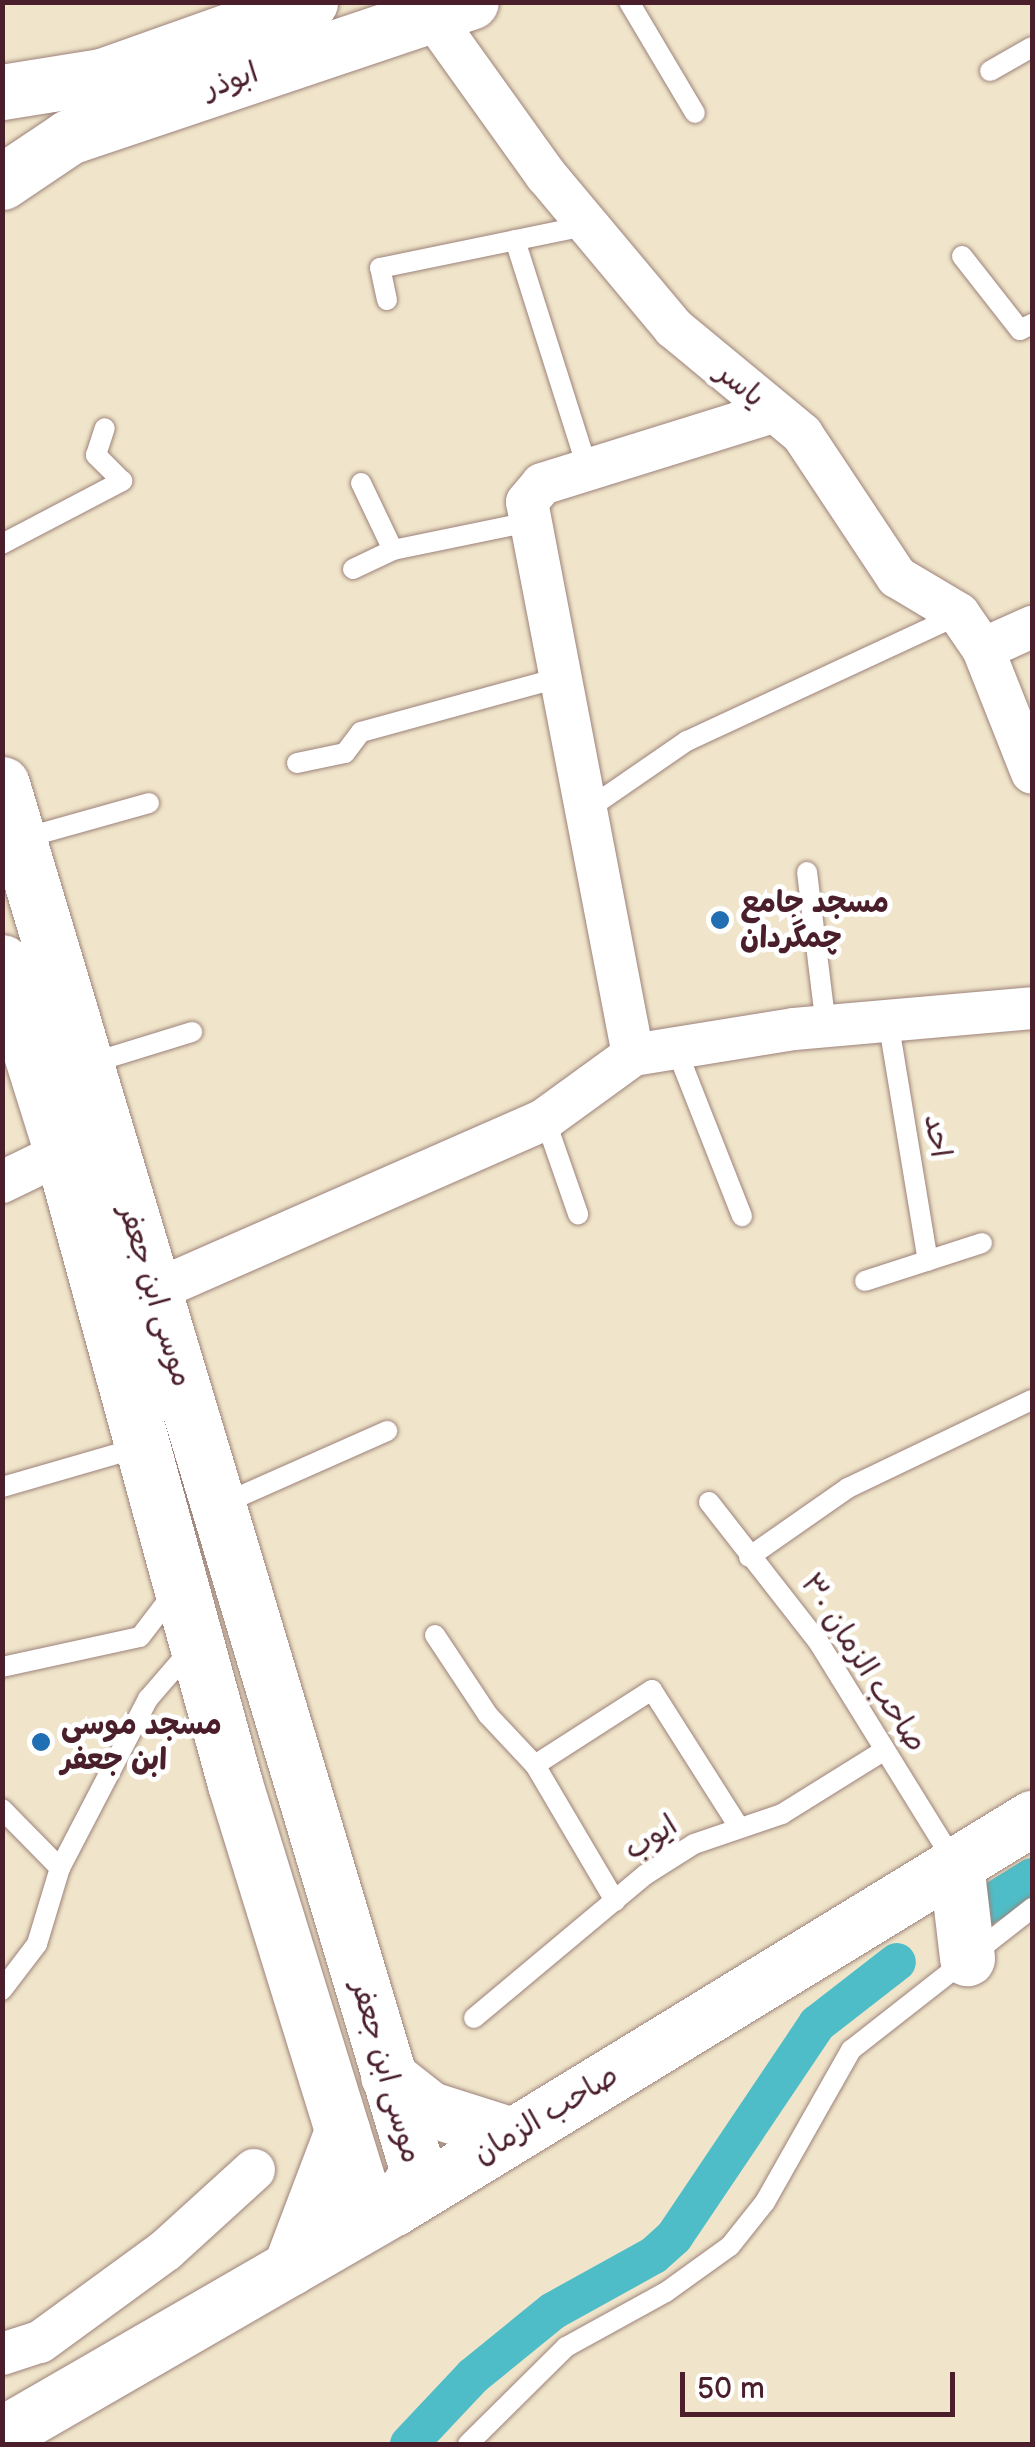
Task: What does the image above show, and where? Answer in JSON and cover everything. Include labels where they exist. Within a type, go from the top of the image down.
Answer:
[{"type":"street","name":"ابوذر","points":[[2,92],[102,76],[320,17],[441,7]]},
{"type":"street","name":"یاسر","points":[[441,7],[589,225],[674,328],[802,434],[897,578],[959,614],[984,649],[1032,774]]},
{"type":"street","name":"ابوذر","points":[[2,182],[69,137],[320,17]]},
{"type":"street","points":[[654,1050],[585,811],[527,502],[542,484],[587,467],[773,412]]},
{"type":"street","points":[[984,649],[1032,627]]},
{"type":"street","name":"موسی ابن جعفر","points":[[2,784],[418,2172],[394,2208],[361,2191],[272,1904],[62,1153],[2,962]]},
{"type":"street","points":[[154,1291],[544,1118],[654,1050],[826,1026],[1032,1008]]},
{"type":"street","points":[[2,1182],[62,1153]]},
{"type":"street","name":"صاحب الزمان","points":[[2,2434],[394,2208],[1032,1818]]},
{"type":"street","points":[[956,1864],[967,1958]]},
{"type":"street","points":[[272,1904],[332,1883]]},
{"type":"street","points":[[388,2076],[430,2108],[512,2136]]},
{"type":"street","points":[[290,2268],[342,2130]]},
{"type":"street","points":[[2,2354],[40,2342],[166,2250],[254,2170]]},
{"type":"lane","points":[[629,2],[695,113]]},
{"type":"lane","points":[[990,71],[1032,47]]},
{"type":"lane","points":[[387,300],[380,268],[589,225]]},
{"type":"lane","points":[[516,240],[587,467]]},
{"type":"lane","points":[[962,256],[1020,330],[1032,324]]},
{"type":"lane","points":[[2,544],[122,481],[96,455],[105,428]]},
{"type":"lane","points":[[361,483],[393,550]]},
{"type":"lane","points":[[353,569],[393,550],[530,522]]},
{"type":"lane","points":[[585,811],[687,741],[959,614]]},
{"type":"lane","points":[[297,764],[345,752],[361,732],[558,678]]},
{"type":"lane","points":[[19,840],[150,803]]},
{"type":"lane","points":[[807,872],[826,1026]]},
{"type":"lane","name":"احد","points":[[888,1020],[928,1261]]},
{"type":"lane","points":[[86,1064],[192,1032]]},
{"type":"lane","points":[[654,1050],[742,1216]]},
{"type":"lane","points":[[544,1118],[578,1214]]},
{"type":"lane","points":[[866,1282],[982,1243]]},
{"type":"lane","points":[[749,1557],[848,1488],[1032,1400]]},
{"type":"lane","points":[[218,1506],[387,1431]]},
{"type":"lane","points":[[2,1487],[142,1446]]},
{"type":"lane","name":"صاحب الزمان ۳۰","points":[[709,1502],[818,1643],[956,1864]]},
{"type":"lane","points":[[2,1667],[140,1637],[180,1584]]},
{"type":"lane","points":[[435,1636],[488,1715],[534,1764],[614,1901]]},
{"type":"lane","points":[[2,1990],[37,1944],[60,1868],[148,1700],[196,1642]]},
{"type":"lane","points":[[534,1764],[652,1690],[737,1824]]},
{"type":"lane","name":"ایوب","points":[[474,2018],[614,1901],[694,1844],[737,1824],[782,1814],[885,1750]]},
{"type":"lane","points":[[2,1808],[60,1868]]},
{"type":"lane","points":[[468,2444],[566,2346],[690,2278],[730,2246],[765,2202],[851,2050],[1032,1908]]},
{"type":"waterway","points":[[955,1925],[1032,1877]]},
{"type":"waterway","points":[[409,2444],[473,2376],[553,2311],[654,2255],[674,2237],[817,2024],[897,1962]]},
{"type":"place","name":"مسجد جامع چمگردان","points":[[720,920]]},
{"type":"place","name":"مسجد موسی ابن جعفر","points":[[41,1742]]}]
